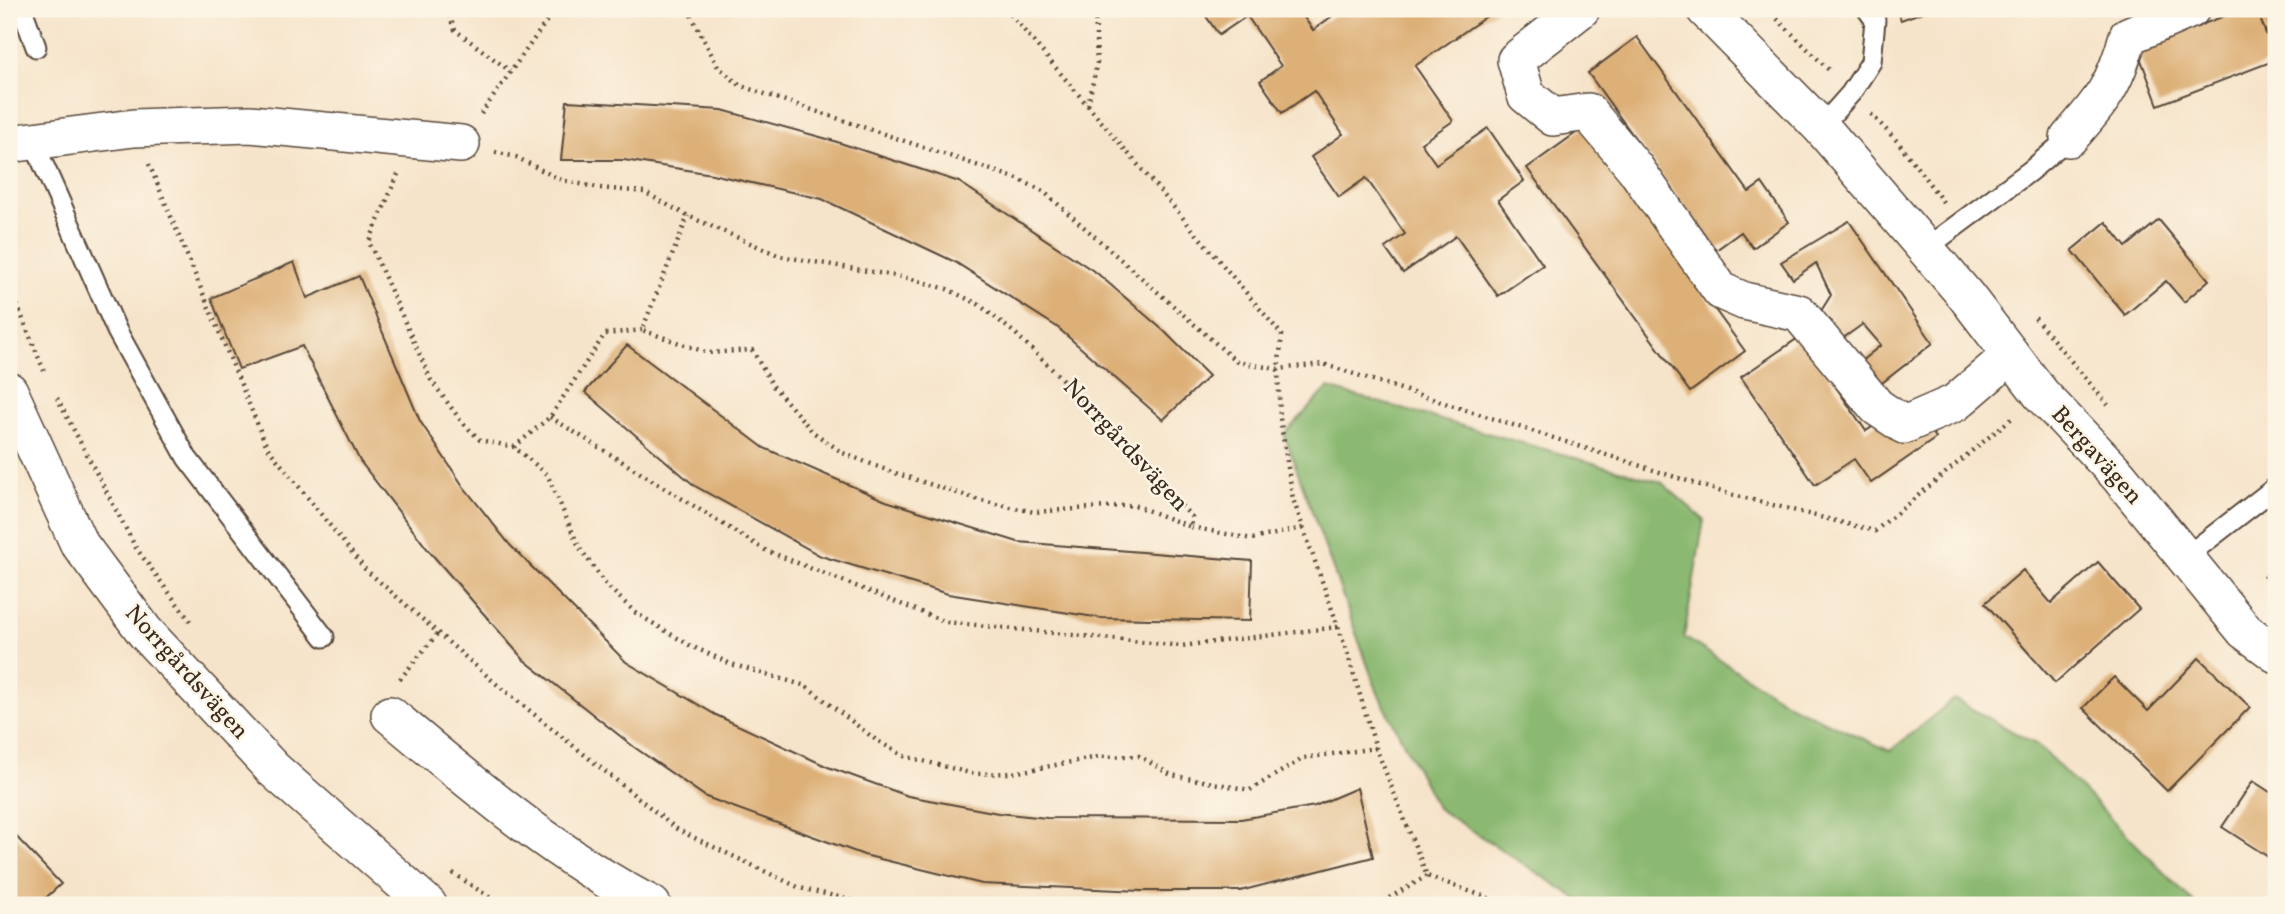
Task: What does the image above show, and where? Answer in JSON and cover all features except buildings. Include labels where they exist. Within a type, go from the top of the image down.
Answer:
[{"type":"street","points":[[1581,9],[1516,60],[1526,94],[1553,117],[1588,112],[1635,168],[1721,291],[1744,301],[1799,313],[1877,407],[1904,425],[1955,403],[2011,355]]},
{"type":"street","name":"Bergavägen","points":[[1705,9],[1821,127],[1926,249],[2041,394],[2118,475],[2183,559],[2245,631],[2276,653]]},
{"type":"street","points":[[2069,138],[2104,99],[2119,68],[2128,36],[2191,9]]},
{"type":"street","points":[[21,142],[134,128],[250,124],[461,144]]},
{"type":"street","name":"Norrgårdsvägen","points":[[9,391],[78,542],[145,632],[273,769],[428,905]]},
{"type":"street","points":[[390,715],[485,795],[624,891],[652,905]]},
{"type":"lane","points":[[22,9],[36,47]]},
{"type":"lane","points":[[1821,127],[1851,93],[1871,62],[1875,20],[1867,9]]},
{"type":"lane","points":[[1926,249],[2069,138]]},
{"type":"lane","points":[[21,142],[117,331],[187,458],[324,637]]},
{"type":"lane","points":[[2183,559],[2276,487]]},
{"type":"path","points":[[446,9],[455,30],[510,71]]},
{"type":"path","points":[[461,144],[555,9]]},
{"type":"path","points":[[688,9],[718,67],[741,86],[1004,174],[1043,191],[1237,362],[1278,369],[1324,365],[1722,492],[1875,531],[2075,367]]},
{"type":"path","points":[[1006,9],[1282,335],[1278,369],[1280,418],[1293,499],[1338,627],[1376,748],[1427,876],[1508,905]]},
{"type":"path","points":[[1088,105],[1097,63],[1095,9]]},
{"type":"path","points":[[1767,9],[1898,142],[1959,224]]},
{"type":"path","points":[[134,128],[267,447],[365,569],[438,633],[678,830],[800,888],[872,905]]},
{"type":"path","points":[[408,139],[394,187],[369,242],[432,380],[461,421],[480,440],[514,447],[547,474],[579,547],[607,586],[636,613],[689,645],[731,664],[806,686],[876,740],[904,756],[974,774],[1013,773],[1098,757],[1139,756],[1171,775],[1250,790],[1304,758],[1376,748]]},
{"type":"path","name":"Norrgårdsvägen","points":[[461,144],[516,157],[561,180],[600,188],[644,192],[688,216],[780,256],[908,278],[947,289],[978,304],[1016,334],[1067,384],[1192,517],[1191,527],[1134,505],[1034,512],[926,485],[844,453],[813,432],[774,386],[752,350],[708,353],[642,330]]},
{"type":"path","points":[[514,447],[550,417],[605,334],[642,330],[688,216]]},
{"type":"path","points":[[9,285],[30,344],[48,380]]},
{"type":"path","points":[[2033,316],[2111,408]]},
{"type":"path","points":[[55,392],[136,548],[192,623]]},
{"type":"path","points":[[550,417],[765,551],[946,622],[1181,646],[1338,627]]},
{"type":"path","points":[[1191,527],[1252,539],[1303,528]]},
{"type":"path","points":[[390,715],[389,692],[438,633]]},
{"type":"path","points":[[443,866],[501,905]]},
{"type":"path","points":[[1377,905],[1427,876]]},
{"type":"path","points":[[1485,905],[1491,899]]},
{"type":"green space","points":[[1328,388],[1661,482],[1704,520],[1684,637],[1792,706],[1890,751],[1954,699],[2039,746],[2196,905],[1587,905],[1437,808],[1377,691],[1284,434]]}]
